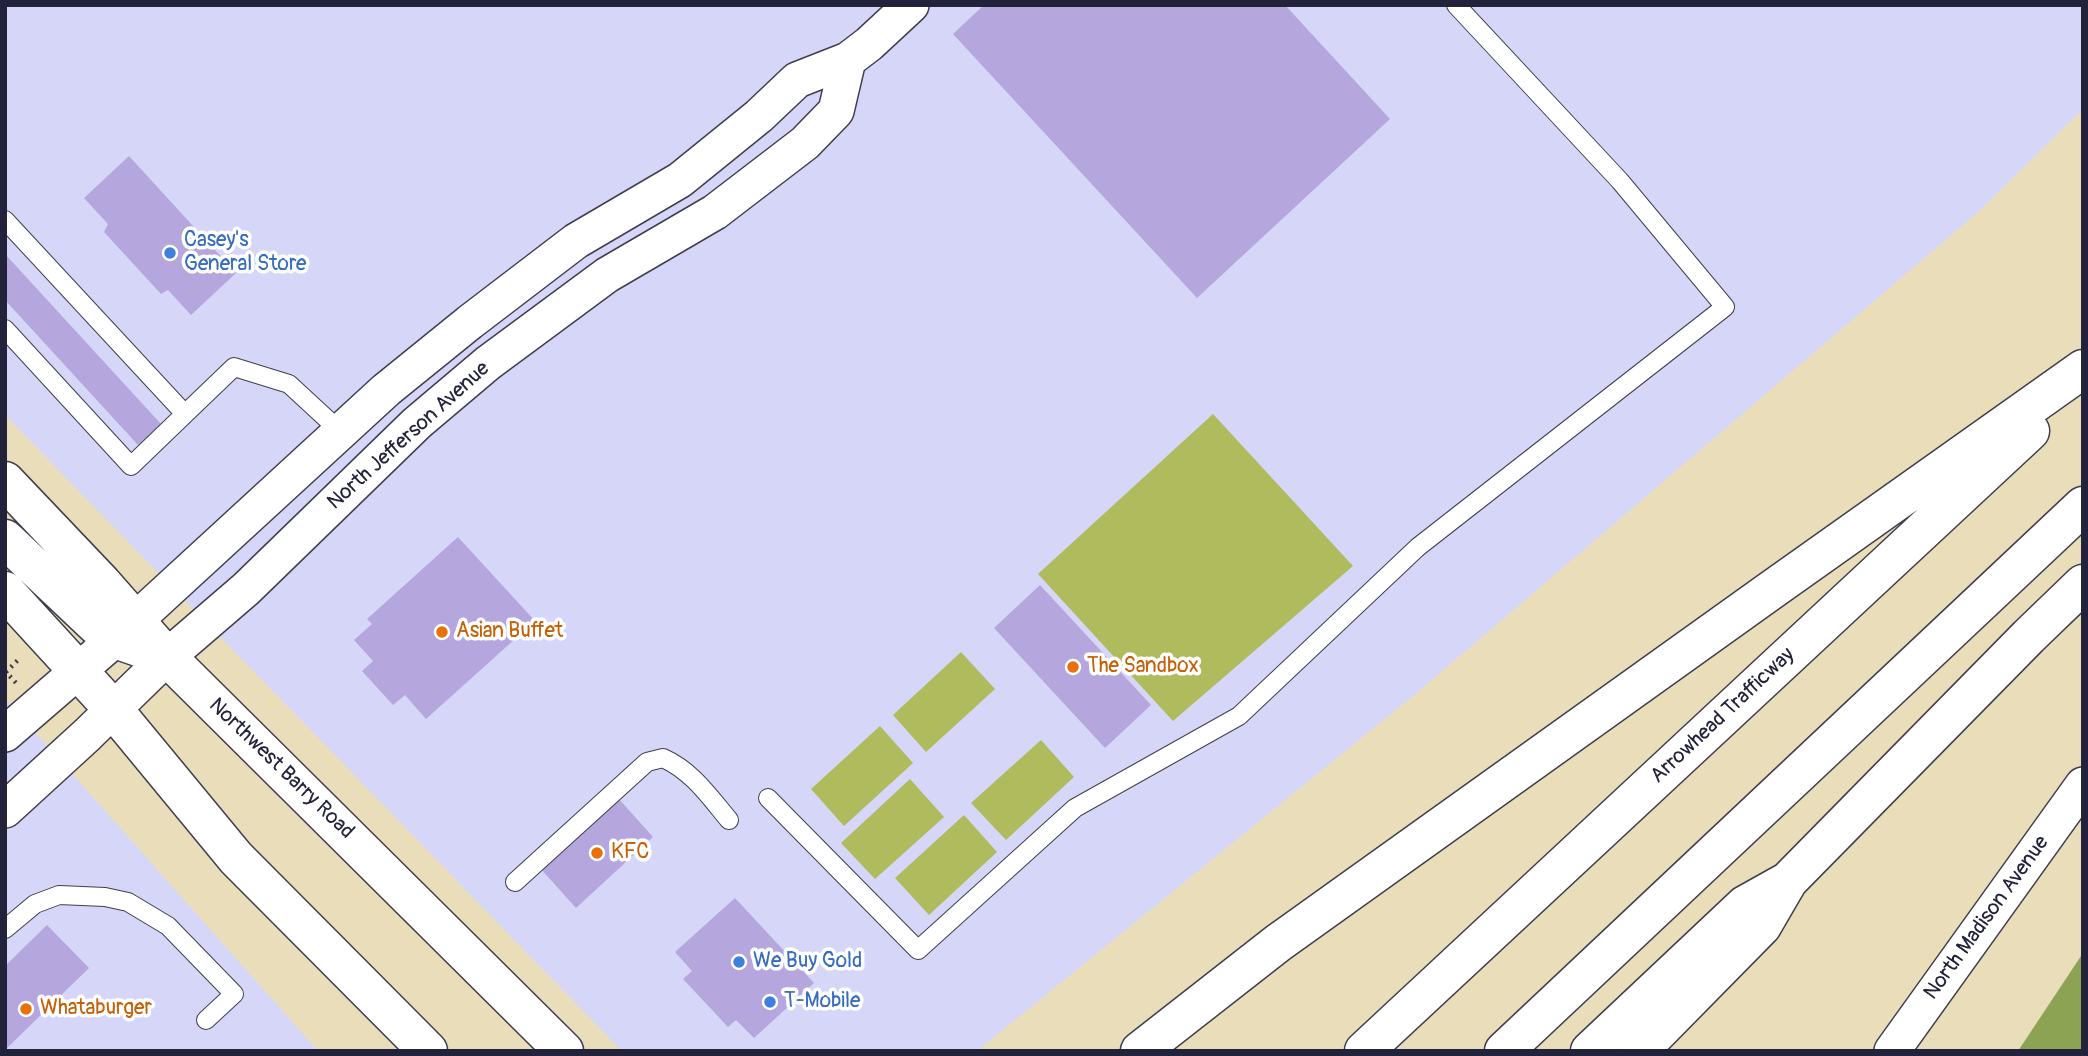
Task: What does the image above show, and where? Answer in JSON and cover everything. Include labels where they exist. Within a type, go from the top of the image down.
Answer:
[{"type":"main road","points":[[1140,1051],[1278,943],[2083,369]]},
{"type":"main road","name":"Arrowhead Trafficway","points":[[1364,1051],[2083,382]]},
{"type":"main road","points":[[5,481],[125,630]]},
{"type":"main road","points":[[1504,1051],[2083,506]]},
{"type":"main road","points":[[5,539],[75,608],[125,630],[167,657]]},
{"type":"main road","points":[[1639,1051],[1762,926],[1788,881],[2083,584]]},
{"type":"main road","points":[[5,591],[113,709],[236,858],[428,1051]]},
{"type":"main road","name":"Northwest Barry Road","points":[[167,657],[565,1051]]},
{"type":"main road","points":[[1590,1051],[1745,905],[1788,881]]},
{"type":"street","points":[[5,734],[125,630],[386,390],[550,259],[680,180],[759,116],[797,80],[848,60],[911,5]]},
{"type":"street","name":"North Jefferson Avenue","points":[[5,810],[167,657],[246,589],[417,423],[488,363],[607,275],[715,212],[805,143],[836,111],[848,60]]},
{"type":"street","name":"North Madison Avenue","points":[[1892,1051],[2083,785]]},
{"type":"lane","points":[[768,798],[918,950],[1075,808],[1239,716],[1418,547],[1725,307],[1620,181],[1456,5]]},
{"type":"lane","points":[[5,220],[185,414]]},
{"type":"lane","points":[[5,329],[131,466],[233,368],[289,384],[342,433]]},
{"type":"lane","points":[[515,882],[647,762],[663,758],[679,765],[700,784],[729,820]]},
{"type":"lane","points":[[5,929],[35,904],[59,895],[105,897],[128,902],[167,926],[234,994],[206,1020]]},
{"type":"path","points":[[6,672],[29,650]]},
{"type":"shaded area","points":[[5,5],[2083,5],[2083,109],[1977,213],[1413,696],[977,1051],[622,1051],[5,415]]},
{"type":"shaded area","points":[[5,698],[318,1051],[5,1051]]},
{"type":"green space","points":[[1213,414],[1353,566],[1173,721],[1038,574]]},
{"type":"green space","points":[[961,652],[995,689],[926,752],[893,715]]},
{"type":"green space","points":[[880,726],[913,763],[844,826],[811,789]]},
{"type":"green space","points":[[1041,740],[1074,777],[1006,840],[971,803]]},
{"type":"green space","points":[[910,779],[944,817],[875,879],[841,843]]},
{"type":"green space","points":[[964,815],[997,852],[929,915],[895,878]]},
{"type":"green space","points":[[2083,953],[2083,1051],[2018,1051]]},
{"type":"building","points":[[984,5],[1285,5],[1390,119],[1197,298],[953,34]]},
{"type":"building","name":"Casey's General Store","points":[[129,156],[236,273],[191,315],[168,290],[161,294],[104,232],[108,224],[84,198]]},
{"type":"building","points":[[5,254],[161,424],[138,445],[5,300]]},
{"type":"building","name":"Asian Buffet","points":[[458,537],[535,621],[426,719],[405,695],[393,705],[362,671],[373,661],[354,640],[372,624],[367,619]]},
{"type":"building","name":"The Sandbox","points":[[1040,585],[1151,705],[1105,748],[994,628]]},
{"type":"building","name":"KFC","points":[[618,798],[653,837],[576,908],[540,868]]},
{"type":"building","name":"We Buy Gold","points":[[735,898],[814,983],[754,1038],[736,1020],[728,1027],[683,979],[692,971],[675,952]]},
{"type":"building","name":"Whataburger","points":[[47,925],[89,968],[5,1050],[5,966]]},
{"type":"place","name":"Casey's General Store","points":[[170,253]]},
{"type":"place","name":"Asian Buffet","points":[[442,632]]},
{"type":"place","name":"The Sandbox","points":[[1073,667]]},
{"type":"place","name":"KFC","points":[[597,853]]},
{"type":"place","name":"We Buy Gold","points":[[739,962]]},
{"type":"place","name":"T-Mobile","points":[[770,1002]]},
{"type":"place","name":"Whataburger","points":[[26,1009]]}]
